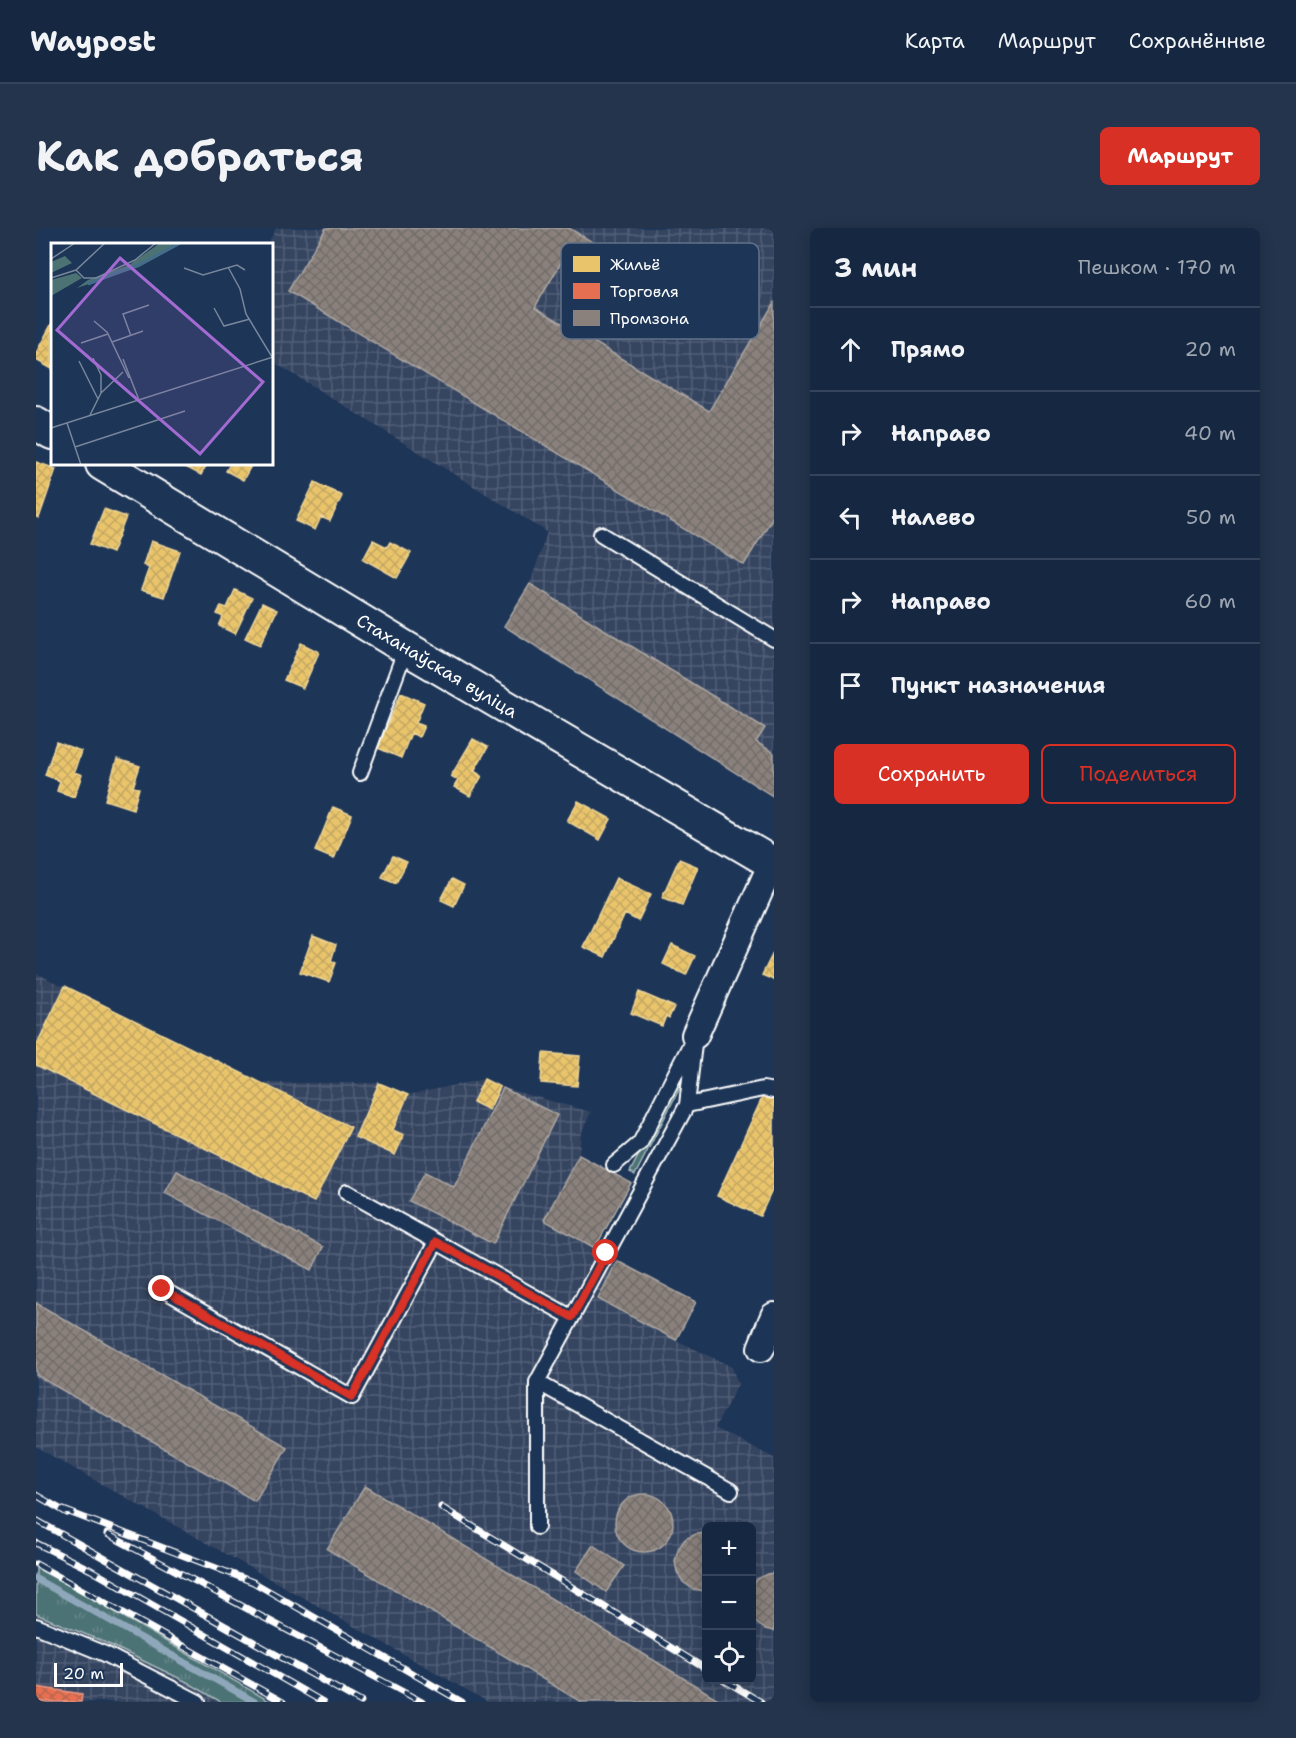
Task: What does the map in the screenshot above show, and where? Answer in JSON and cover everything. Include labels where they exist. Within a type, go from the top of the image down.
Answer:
[{"type":"street","points":[[36,423],[51,433]]},
{"type":"street","name":"Стаханаўская вуліца","points":[[104,465],[406,648],[773,863]]},
{"type":"street","points":[[695,1035],[773,863]]},
{"type":"street","points":[[761,1348],[774,1316]]},
{"type":"lane","points":[[601,534],[774,639]]},
{"type":"lane","points":[[360,773],[406,648]]},
{"type":"lane","points":[[537,1527],[537,1382],[687,1105],[695,1035]]},
{"type":"lane","points":[[614,1165],[640,1143],[695,1035]]},
{"type":"lane","points":[[687,1105],[763,1089],[774,1091]]},
{"type":"lane","points":[[347,1192],[572,1317]]},
{"type":"lane","points":[[162,1289],[352,1397],[436,1242]]},
{"type":"lane","points":[[537,1382],[731,1491]]},
{"type":"lane","points":[[36,1626],[105,1654],[198,1702]]},
{"type":"shaded area","points":[[276,228],[774,228],[774,797],[504,626],[530,584],[547,532],[273,362],[273,243],[268,243]]},
{"type":"shaded area","points":[[36,973],[260,1083],[379,1083],[408,1095],[484,1079],[500,1087],[591,1112],[581,1134],[579,1155],[631,1183],[595,1248],[696,1302],[676,1340],[732,1367],[738,1384],[715,1428],[774,1458],[774,1702],[488,1702],[36,1447]]},
{"type":"shaded area","points":[[36,1604],[187,1682],[225,1702],[36,1702]]},
{"type":"green space","points":[[681,1073],[686,1076],[635,1175],[630,1172]]},
{"type":"green space","points":[[36,1568],[271,1702],[221,1702],[187,1682],[104,1642],[36,1614]]},
{"type":"building: Жильё","points":[[51,325],[51,368],[36,360],[36,353]]},
{"type":"building: Жильё","points":[[36,462],[56,469],[39,518],[36,517]]},
{"type":"building: Жильё","points":[[182,465],[206,465],[201,475]]},
{"type":"building: Жильё","points":[[229,465],[251,465],[243,480],[226,471]]},
{"type":"building: Жильё","points":[[315,482],[342,496],[330,521],[321,517],[315,530],[296,521]]},
{"type":"building: Жильё","points":[[104,509],[126,517],[112,553],[90,544]]},
{"type":"building: Жильё","points":[[373,540],[387,547],[390,542],[411,553],[397,578],[363,559]]},
{"type":"building: Жильё","points":[[151,541],[180,551],[164,597],[141,590],[149,568],[143,565]]},
{"type":"building: Жильё","points":[[235,590],[252,598],[235,634],[219,626],[223,617],[217,614],[221,606],[227,608]]},
{"type":"building: Жильё","points":[[262,603],[277,610],[260,645],[245,638]]},
{"type":"building: Жильё","points":[[301,643],[319,652],[303,688],[284,680]]},
{"type":"building: Жильё","points":[[401,693],[424,703],[416,723],[424,726],[419,737],[411,733],[401,758],[378,748]]},
{"type":"building: Жильё","points":[[473,739],[488,747],[474,771],[482,776],[470,796],[454,787],[458,780],[451,776]]},
{"type":"building: Жильё","points":[[56,742],[81,751],[74,772],[82,775],[74,797],[57,791],[60,781],[45,775]]},
{"type":"building: Жильё","points":[[117,759],[140,766],[133,787],[139,788],[133,809],[105,800]]},
{"type":"building: Жильё","points":[[578,801],[611,819],[600,840],[567,821]]},
{"type":"building: Жильё","points":[[333,807],[352,815],[334,859],[315,851]]},
{"type":"building: Жильё","points":[[393,856],[407,862],[396,883],[382,877]]},
{"type":"building: Жильё","points":[[679,859],[698,867],[682,905],[662,897]]},
{"type":"building: Жильё","points":[[616,878],[651,894],[638,921],[625,914],[605,957],[583,947]]},
{"type":"building: Жильё","points":[[452,879],[464,885],[454,906],[441,900]]},
{"type":"building: Жильё","points":[[313,936],[336,945],[331,961],[336,963],[329,982],[300,972]]},
{"type":"building: Жильё","points":[[672,945],[695,956],[686,975],[663,964]]},
{"type":"building: Жильё","points":[[774,951],[774,980],[762,975]]},
{"type":"building: Жильё","points":[[65,986],[351,1127],[314,1202],[36,1065],[36,1046]]},
{"type":"building: Жильё","points":[[639,992],[674,1007],[669,1018],[666,1016],[662,1026],[631,1013]]},
{"type":"building: Жильё","points":[[543,1053],[580,1056],[577,1086],[541,1083]]},
{"type":"building: Жильё","points":[[484,1079],[500,1087],[489,1110],[473,1102]]},
{"type":"building: Жильё","points":[[379,1083],[408,1095],[393,1130],[404,1135],[395,1155],[355,1137]]},
{"type":"building: Жильё","points":[[763,1096],[774,1100],[774,1186],[760,1216],[717,1196]]},
{"type":"building: Торговля","points":[[36,1687],[82,1694],[81,1702],[36,1702]]},
{"type":"building: Промзона","points":[[326,228],[569,228],[594,243],[561,243],[561,263],[535,307],[561,323],[561,339],[589,339],[709,411],[752,339],[759,339],[759,328],[774,303],[774,515],[744,565],[288,291]]},
{"type":"building: Промзона","points":[[530,584],[765,728],[756,742],[774,753],[774,797],[504,626]]},
{"type":"building: Промзона","points":[[503,1088],[557,1115],[493,1244],[409,1201],[425,1172],[454,1187]]},
{"type":"building: Промзона","points":[[579,1155],[631,1183],[595,1248],[544,1220]]},
{"type":"building: Промзона","points":[[177,1171],[323,1247],[312,1270],[165,1193]]},
{"type":"building: Промзона","points":[[617,1261],[696,1302],[676,1340],[598,1299]]},
{"type":"building: Промзона","points":[[36,1303],[287,1447],[255,1501],[36,1375]]},
{"type":"building: Промзона","points":[[365,1486],[723,1702],[581,1702],[327,1549]]},
{"type":"building: Промзона","points":[[638,1494],[650,1494],[665,1502],[673,1517],[673,1529],[665,1544],[650,1552],[638,1552],[623,1544],[615,1529],[615,1517],[623,1502]]},
{"type":"building: Промзона","points":[[702,1533],[702,1590],[693,1589],[683,1582],[677,1572],[675,1561],[678,1549],[685,1539]]},
{"type":"building: Промзона","points":[[593,1545],[624,1566],[606,1592],[576,1571]]},
{"type":"building: Промзона","points":[[774,1573],[774,1631],[765,1629],[756,1623],[756,1581]]},
{"type":"waterway","points":[[36,1579],[255,1702]]},
{"type":"railway","points":[[36,1495],[67,1513]]},
{"type":"railway","points":[[441,1507],[702,1667]]},
{"type":"railway","points":[[61,1509],[253,1582],[462,1702]]},
{"type":"railway","points":[[36,1520],[361,1702]]},
{"type":"railway","points":[[107,1534],[422,1702]]},
{"type":"railway","points":[[36,1543],[91,1570],[323,1702]]},
{"type":"railway","points":[[36,1564],[283,1702]]},
{"type":"railway","points":[[731,1684],[761,1702]]},
{"type":"route","points":[[162,1289],[352,1397],[436,1242],[572,1317],[606,1253]]}]
